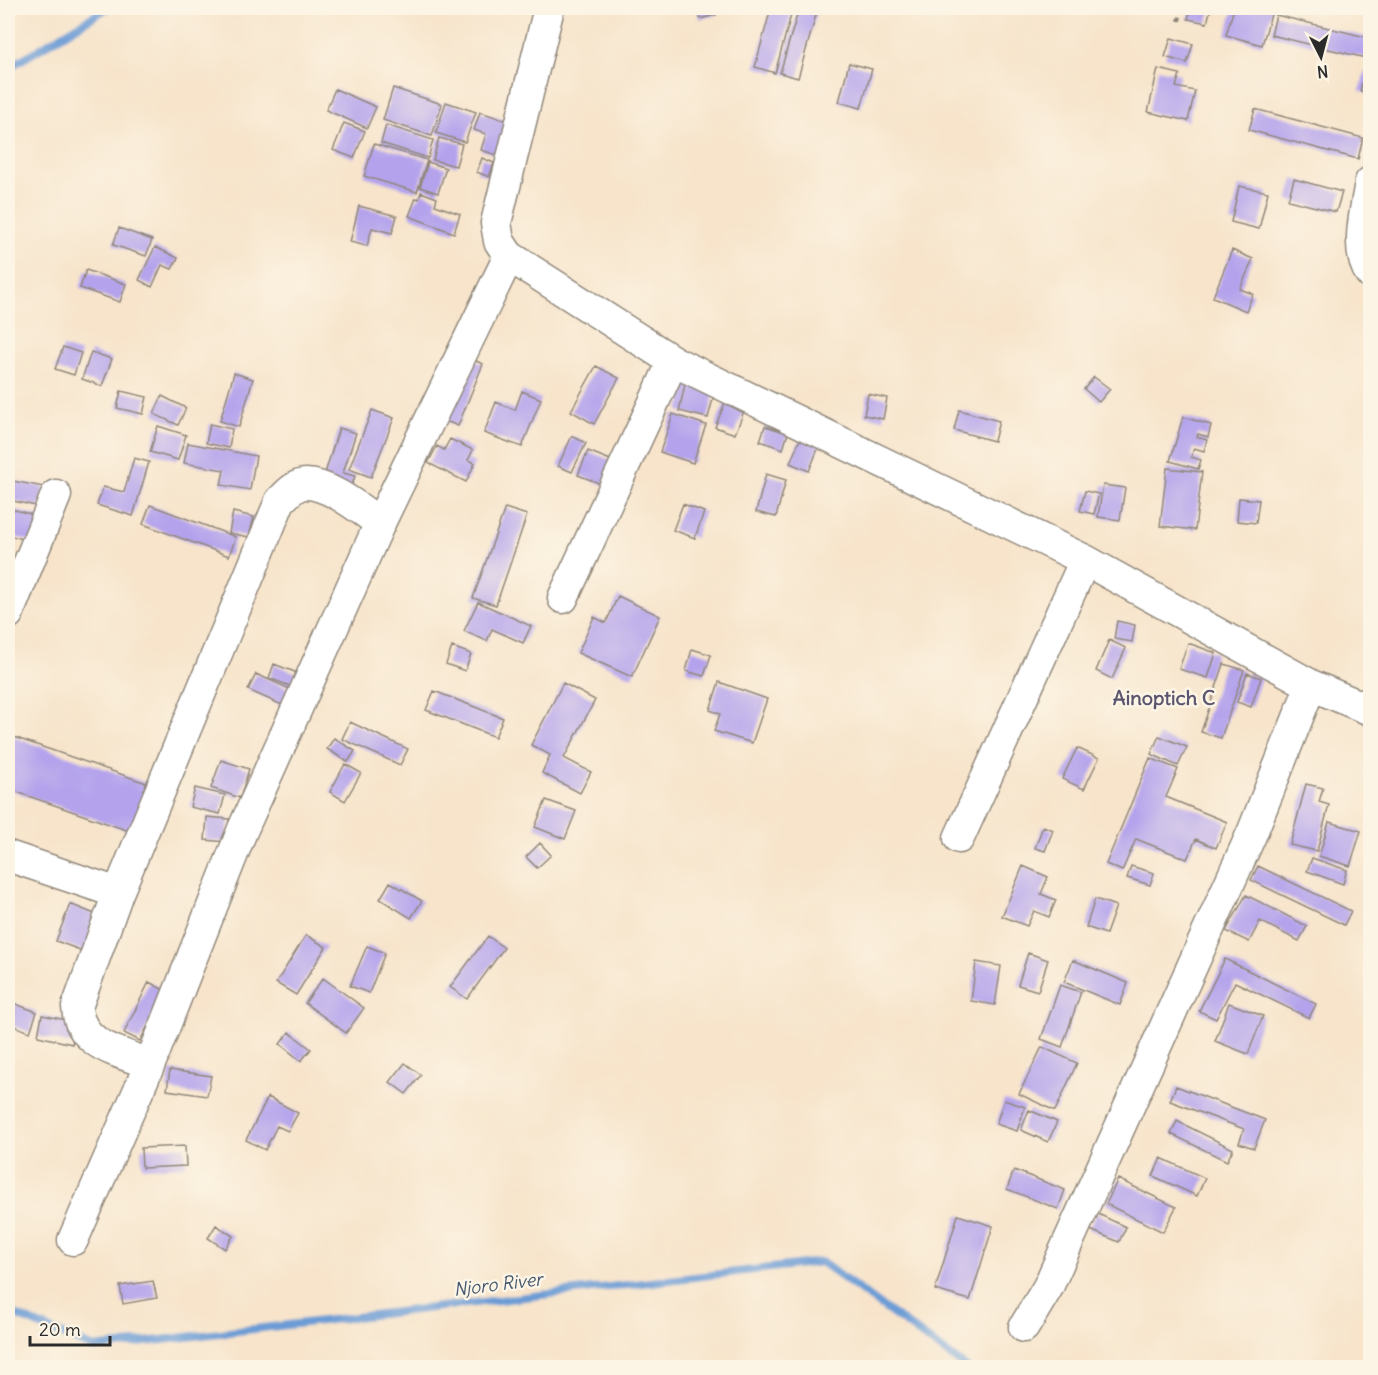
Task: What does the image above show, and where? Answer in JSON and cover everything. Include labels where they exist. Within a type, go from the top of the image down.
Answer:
[{"type":"street","points":[[549,8],[496,223],[499,241],[509,256],[673,361],[1085,560],[1311,685],[1371,710]]},
{"type":"street","points":[[1371,182],[1362,231],[1363,250],[1368,271],[1371,273]]},
{"type":"street","points":[[74,1240],[150,1064],[242,831],[380,523],[509,256]]},
{"type":"street","points":[[563,598],[673,361]]},
{"type":"street","points":[[150,1064],[97,1043],[81,1028],[77,1018],[77,1007],[118,893],[280,501],[292,489],[305,483],[328,489],[380,523]]},
{"type":"street","points":[[8,614],[56,495]]},
{"type":"street","points":[[959,838],[1085,560]]},
{"type":"street","points":[[1024,1328],[1048,1287],[1247,844],[1311,685]]},
{"type":"street","points":[[8,856],[118,893]]},
{"type":"path","points":[[1179,21],[1182,8]]},
{"type":"building","points":[[697,8],[714,8],[716,15],[700,19]]},
{"type":"building","points":[[771,8],[793,8],[775,73],[755,67]]},
{"type":"building","points":[[799,8],[818,8],[798,78],[780,73]]},
{"type":"building","points":[[1191,8],[1211,8],[1207,23],[1188,19]]},
{"type":"building","points":[[1234,8],[1273,8],[1262,45],[1226,35]]},
{"type":"building","points":[[1276,15],[1370,38],[1370,59],[1271,35]]},
{"type":"building","points":[[1171,38],[1193,44],[1187,63],[1165,57]]},
{"type":"building","points":[[849,63],[872,69],[861,108],[839,102]]},
{"type":"building","points":[[1158,69],[1180,74],[1176,87],[1195,91],[1188,121],[1148,112]]},
{"type":"building","points":[[1365,71],[1370,73],[1370,94],[1360,91]]},
{"type":"building","points":[[393,88],[442,104],[432,136],[383,120]]},
{"type":"building","points":[[335,89],[376,107],[367,128],[326,110]]},
{"type":"building","points":[[446,102],[476,112],[465,142],[436,133]]},
{"type":"building","points":[[1255,109],[1363,138],[1358,159],[1249,130]]},
{"type":"building","points":[[480,112],[508,121],[497,155],[481,150],[486,134],[474,130]]},
{"type":"building","points":[[344,123],[365,131],[354,158],[333,150]]},
{"type":"building","points":[[386,125],[433,140],[428,158],[381,143]]},
{"type":"building","points":[[439,138],[462,144],[456,166],[433,160]]},
{"type":"building","points":[[374,144],[427,160],[417,192],[364,176]]},
{"type":"building","points":[[482,158],[494,163],[489,177],[477,172]]},
{"type":"building","points":[[428,162],[446,168],[438,193],[420,187]]},
{"type":"building","points":[[1294,179],[1342,192],[1336,212],[1288,200]]},
{"type":"building","points":[[1239,186],[1268,192],[1259,229],[1231,222]]},
{"type":"building","points":[[421,192],[437,198],[435,205],[460,214],[454,233],[409,216]]},
{"type":"building","points":[[359,206],[397,216],[392,233],[372,228],[367,246],[350,242]]},
{"type":"building","points":[[119,228],[152,240],[146,256],[113,245]]},
{"type":"building","points":[[155,247],[178,258],[172,269],[162,265],[152,287],[139,280]]},
{"type":"building","points":[[1232,250],[1253,259],[1240,289],[1253,294],[1246,311],[1213,297]]},
{"type":"building","points":[[86,270],[126,284],[120,302],[80,288]]},
{"type":"building","points":[[63,347],[81,353],[74,375],[55,369]]},
{"type":"building","points":[[91,352],[112,359],[102,386],[82,379]]},
{"type":"building","points":[[464,356],[483,364],[458,426],[438,418]]},
{"type":"building","points":[[596,366],[619,378],[594,424],[571,411]]},
{"type":"building","points":[[234,373],[253,379],[239,427],[220,421]]},
{"type":"building","points":[[1094,377],[1110,389],[1099,402],[1084,389]]},
{"type":"building","points":[[686,380],[716,387],[708,418],[679,411]]},
{"type":"building","points":[[121,391],[147,397],[143,414],[117,408]]},
{"type":"building","points":[[522,391],[541,399],[522,447],[484,433],[496,402],[515,410]]},
{"type":"building","points":[[868,394],[887,398],[883,419],[864,415]]},
{"type":"building","points":[[162,396],[186,408],[178,425],[154,414]]},
{"type":"building","points":[[727,398],[746,406],[735,434],[715,427]]},
{"type":"building","points":[[372,410],[394,418],[371,477],[349,469]]},
{"type":"building","points":[[959,410],[999,421],[994,441],[954,430]]},
{"type":"building","points":[[673,414],[706,425],[693,463],[660,452]]},
{"type":"building","points":[[1183,417],[1211,425],[1208,437],[1198,434],[1197,437],[1207,440],[1204,451],[1194,448],[1191,457],[1201,460],[1198,469],[1170,461]]},
{"type":"building","points":[[210,424],[232,429],[229,448],[206,443]]},
{"type":"building","points":[[158,426],[186,435],[178,460],[150,452]]},
{"type":"building","points":[[765,426],[788,433],[783,449],[760,441]]},
{"type":"building","points":[[339,428],[356,433],[343,473],[355,476],[350,491],[322,483]]},
{"type":"building","points":[[803,432],[822,439],[809,471],[790,463]]},
{"type":"building","points":[[572,436],[586,443],[572,472],[558,466]]},
{"type":"building","points":[[450,439],[473,450],[468,460],[475,463],[466,482],[428,463],[437,446],[444,450]]},
{"type":"building","points":[[188,443],[256,456],[250,490],[221,485],[224,470],[184,463]]},
{"type":"building","points":[[588,451],[613,461],[604,485],[578,475]]},
{"type":"building","points":[[134,458],[149,462],[133,516],[97,505],[103,487],[124,492]]},
{"type":"building","points":[[1167,468],[1202,472],[1195,530],[1160,526]]},
{"type":"building","points":[[766,474],[786,480],[776,517],[756,512]]},
{"type":"building","points":[[13,481],[44,487],[40,507],[9,500]]},
{"type":"building","points":[[1103,485],[1125,488],[1120,520],[1098,517]]},
{"type":"building","points":[[1085,491],[1099,494],[1094,514],[1080,511]]},
{"type":"building","points":[[1239,498],[1259,500],[1256,523],[1237,521]]},
{"type":"building","points":[[683,504],[704,512],[695,538],[673,530]]},
{"type":"building","points":[[150,505],[236,537],[229,556],[143,524]]},
{"type":"building","points":[[8,508],[41,517],[34,542],[8,535]]},
{"type":"building","points":[[505,508],[527,515],[496,605],[473,598]]},
{"type":"building","points":[[233,512],[254,517],[249,537],[229,533]]},
{"type":"building","points":[[618,596],[660,616],[632,677],[578,653],[594,617],[606,623]]},
{"type":"building","points":[[478,602],[531,626],[523,643],[492,629],[487,641],[464,631]]},
{"type":"building","points":[[1117,621],[1135,625],[1132,642],[1114,639]]},
{"type":"building","points":[[1109,640],[1126,648],[1112,679],[1096,671]]},
{"type":"building","points":[[1188,643],[1216,653],[1208,678],[1179,669]]},
{"type":"building","points":[[452,647],[471,654],[465,671],[446,664]]},
{"type":"building","points":[[692,649],[711,655],[704,676],[686,671]]},
{"type":"building","points":[[274,664],[300,674],[295,688],[269,678]]},
{"type":"building","points":[[1224,664],[1244,670],[1221,738],[1201,732]]},
{"type":"building","points":[[1247,673],[1261,678],[1251,707],[1237,702]]},
{"type":"building","points":[[256,674],[290,689],[282,705],[248,690]]},
{"type":"building","points":[[719,682],[767,699],[752,743],[714,731],[720,714],[710,710]]},
{"type":"building","points":[[563,683],[595,700],[564,758],[591,772],[580,793],[542,773],[550,755],[531,745]]},
{"type":"building","points":[[434,691],[503,718],[495,737],[426,710]]},
{"type":"building","points":[[350,722],[408,749],[400,765],[342,739]]},
{"type":"building","points":[[8,735],[152,785],[135,833],[8,789]]},
{"type":"building","points":[[1159,736],[1187,747],[1178,766],[1151,754]]},
{"type":"building","points":[[334,738],[355,751],[348,762],[327,749]]},
{"type":"building","points":[[1077,748],[1099,758],[1084,789],[1062,779]]},
{"type":"building","points":[[1150,758],[1178,769],[1166,797],[1227,822],[1216,848],[1196,839],[1187,859],[1136,839],[1122,871],[1106,864]]},
{"type":"building","points":[[221,760],[249,769],[240,798],[211,788]]},
{"type":"building","points":[[345,764],[361,773],[345,801],[330,792]]},
{"type":"building","points":[[1306,784],[1323,788],[1319,802],[1329,805],[1317,851],[1290,845]]},
{"type":"building","points":[[195,788],[225,795],[220,814],[190,807]]},
{"type":"building","points":[[546,800],[576,811],[565,839],[535,827]]},
{"type":"building","points":[[207,817],[229,819],[227,842],[205,840]]},
{"type":"building","points":[[1329,822],[1361,831],[1350,866],[1319,856]]},
{"type":"building","points":[[1043,826],[1053,830],[1045,851],[1035,848]]},
{"type":"building","points":[[540,843],[551,855],[537,868],[526,857]]},
{"type":"building","points":[[1312,858],[1347,870],[1343,884],[1307,871]]},
{"type":"building","points":[[1023,866],[1048,877],[1041,894],[1056,900],[1049,917],[1034,911],[1027,926],[1002,916]]},
{"type":"building","points":[[1131,866],[1154,873],[1150,885],[1127,878]]},
{"type":"building","points":[[1258,866],[1351,911],[1344,925],[1251,880]]},
{"type":"building","points":[[390,882],[422,901],[411,918],[380,899]]},
{"type":"building","points":[[1246,895],[1307,926],[1299,941],[1260,921],[1249,942],[1226,931]]},
{"type":"building","points":[[1095,899],[1116,906],[1106,934],[1086,927]]},
{"type":"building","points":[[70,904],[102,917],[88,953],[56,941]]},
{"type":"building","points":[[306,935],[326,947],[296,995],[276,983]]},
{"type":"building","points":[[488,936],[504,948],[467,999],[450,987]]},
{"type":"building","points":[[367,946],[385,953],[369,993],[350,986]]},
{"type":"building","points":[[1028,953],[1048,960],[1038,991],[1018,985]]},
{"type":"building","points":[[1225,959],[1316,1004],[1309,1018],[1235,982],[1216,1019],[1199,1011]]},
{"type":"building","points":[[1073,960],[1128,983],[1120,1005],[1064,982]]},
{"type":"building","points":[[976,962],[1001,966],[995,1005],[971,1001]]},
{"type":"building","points":[[323,978],[364,1008],[346,1033],[305,1003]]},
{"type":"building","points":[[149,982],[166,991],[140,1041],[124,1033]]},
{"type":"building","points":[[1060,985],[1081,992],[1062,1047],[1041,1039]]},
{"type":"building","points":[[8,1001],[37,1012],[30,1032],[8,1024]]},
{"type":"building","points":[[1229,1003],[1263,1016],[1248,1054],[1215,1041]]},
{"type":"building","points":[[42,1015],[76,1022],[72,1044],[38,1036]]},
{"type":"building","points":[[289,1032],[311,1049],[301,1061],[280,1044]]},
{"type":"building","points":[[1042,1047],[1077,1063],[1055,1111],[1019,1094]]},
{"type":"building","points":[[405,1063],[421,1075],[406,1094],[390,1082]]},
{"type":"building","points":[[170,1070],[211,1076],[207,1096],[167,1090]]},
{"type":"building","points":[[1176,1086],[1265,1120],[1254,1148],[1239,1143],[1244,1129],[1170,1101]]},
{"type":"building","points":[[268,1097],[298,1113],[288,1131],[277,1126],[265,1150],[246,1140]]},
{"type":"building","points":[[1004,1100],[1025,1107],[1017,1131],[996,1124]]},
{"type":"building","points":[[1029,1110],[1057,1122],[1048,1142],[1021,1130]]},
{"type":"building","points":[[1177,1121],[1233,1149],[1227,1161],[1171,1134]]},
{"type":"building","points":[[185,1146],[186,1166],[142,1168],[141,1148]]},
{"type":"building","points":[[1161,1158],[1205,1178],[1197,1196],[1153,1176]]},
{"type":"building","points":[[1014,1170],[1065,1190],[1058,1209],[1007,1189]]},
{"type":"building","points":[[1118,1179],[1176,1207],[1163,1232],[1106,1204]]},
{"type":"building","points":[[1096,1213],[1126,1227],[1119,1242],[1088,1229]]},
{"type":"building","points":[[958,1215],[993,1226],[970,1300],[935,1290]]},
{"type":"building","points":[[216,1225],[233,1236],[225,1249],[208,1238]]},
{"type":"building","points":[[153,1281],[157,1298],[123,1304],[120,1286]]},
{"type":"waterway","name":"Njoro River","points":[[8,68],[107,8]]},
{"type":"waterway","name":"Njoro River","points":[[8,1312],[94,1348],[821,1262],[967,1368]]},
{"type":"district","name":"Ainoptich C","points":[[1164,697]]}]
